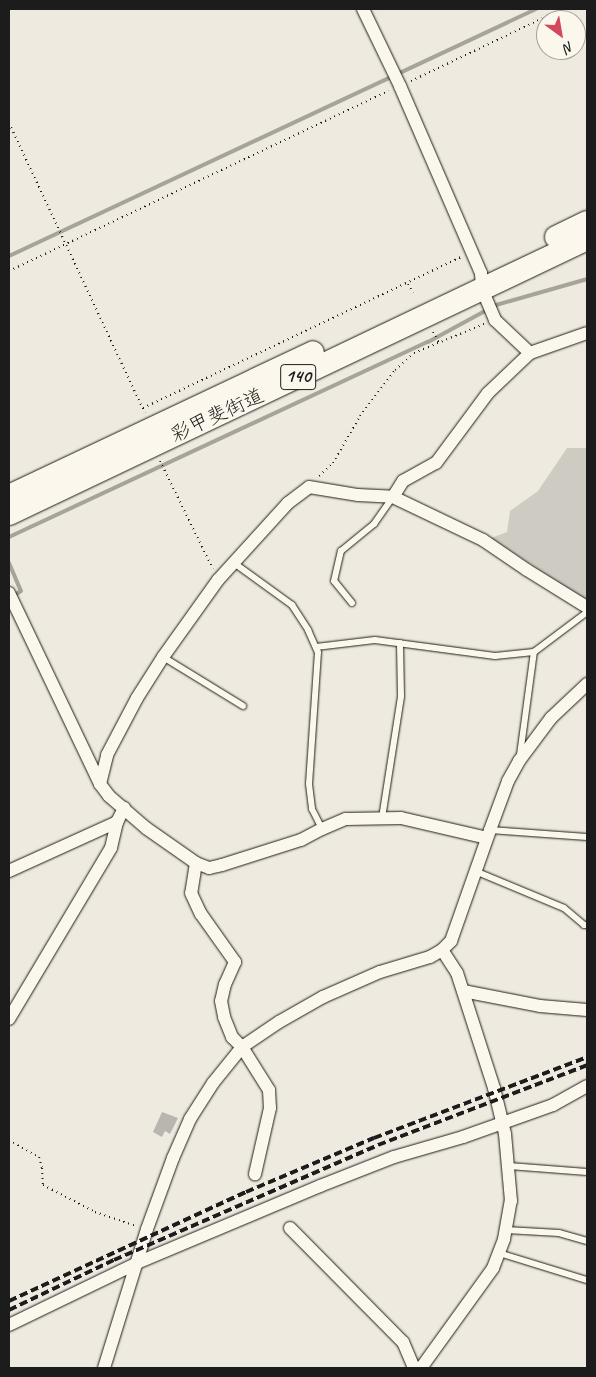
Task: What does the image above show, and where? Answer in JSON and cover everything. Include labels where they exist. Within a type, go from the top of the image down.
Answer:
[{"type":"highway","name":"彩甲斐街道","points":[[9,514],[482,281],[587,222]]},
{"type":"highway","name":"彩甲斐街道","points":[[9,496],[147,418],[587,239]]},
{"type":"street","points":[[363,9],[399,84],[472,252],[495,320],[530,353]]},
{"type":"street","points":[[393,497],[403,481],[436,463],[488,393],[530,353],[587,333]]},
{"type":"street","points":[[100,784],[107,755],[137,698],[163,657],[218,580],[288,503],[309,487],[358,495],[393,497],[483,540],[587,607]]},
{"type":"street","points":[[11,599],[100,784],[109,796],[146,828],[196,863],[209,868],[222,865],[301,840],[322,828],[346,819],[401,818],[488,834]]},
{"type":"street","points":[[104,1368],[147,1229],[173,1158],[190,1119],[213,1083],[242,1047],[279,1022],[323,997],[380,972],[430,958],[451,941],[508,781],[519,761],[550,718],[587,684]]},
{"type":"street","points":[[9,1019],[111,848],[117,822],[124,808]]},
{"type":"street","points":[[9,871],[117,822]]},
{"type":"street","points":[[196,863],[191,893],[201,914],[236,962],[225,984],[221,1001],[232,1036],[242,1047],[269,1090],[270,1108],[255,1174]]},
{"type":"street","points":[[421,1368],[486,1280],[499,1253],[506,1230],[511,1202],[509,1166],[502,1123],[487,1061],[452,962],[442,950]]},
{"type":"street","points":[[463,991],[540,1006],[587,1010]]},
{"type":"street","points":[[9,1326],[137,1263],[394,1157],[553,1105],[587,1086]]},
{"type":"street","points":[[290,1228],[403,1342],[414,1368]]},
{"type":"lane","points":[[352,603],[334,581],[341,551],[374,524],[393,497]]},
{"type":"lane","points":[[234,563],[292,605],[308,630],[316,648],[309,784],[312,809],[322,828]]},
{"type":"lane","points":[[316,648],[375,640],[495,656],[534,652],[587,612]]},
{"type":"lane","points":[[382,818],[401,696],[400,643]]},
{"type":"lane","points":[[519,761],[534,652]]},
{"type":"lane","points":[[163,657],[243,706]]},
{"type":"lane","points":[[488,834],[587,837]]},
{"type":"lane","points":[[475,871],[564,908],[584,925],[587,925]]},
{"type":"lane","points":[[509,1166],[587,1172]]},
{"type":"lane","points":[[506,1230],[559,1233],[587,1241]]},
{"type":"lane","points":[[499,1253],[587,1280]]},
{"type":"path","points":[[9,271],[399,84],[562,9]]},
{"type":"path","points":[[9,123],[147,418],[408,283],[472,252]]},
{"type":"path","points":[[408,283],[413,293]]},
{"type":"path","points":[[309,487],[333,462],[360,416],[395,370],[414,353],[495,320]]},
{"type":"path","points":[[430,326],[439,343]]},
{"type":"path","points":[[159,458],[218,580]]},
{"type":"path","points":[[9,1140],[39,1158],[42,1168],[43,1185],[95,1212],[147,1229]]},
{"type":"shaded area","points":[[567,448],[587,448],[587,601],[491,538],[507,532],[510,511],[538,491]]},
{"type":"building","points":[[162,1112],[178,1118],[170,1134],[165,1131],[162,1137],[153,1132]]},
{"type":"waterway","points":[[9,256],[536,9]]},
{"type":"waterway","points":[[9,537],[428,342],[496,305],[587,279]]},
{"type":"waterway","points":[[9,563],[21,591],[13,596]]},
{"type":"railway","points":[[9,1301],[246,1192],[374,1138],[587,1057]]},
{"type":"railway","points":[[9,1310],[114,1260],[378,1145],[587,1065]]}]
